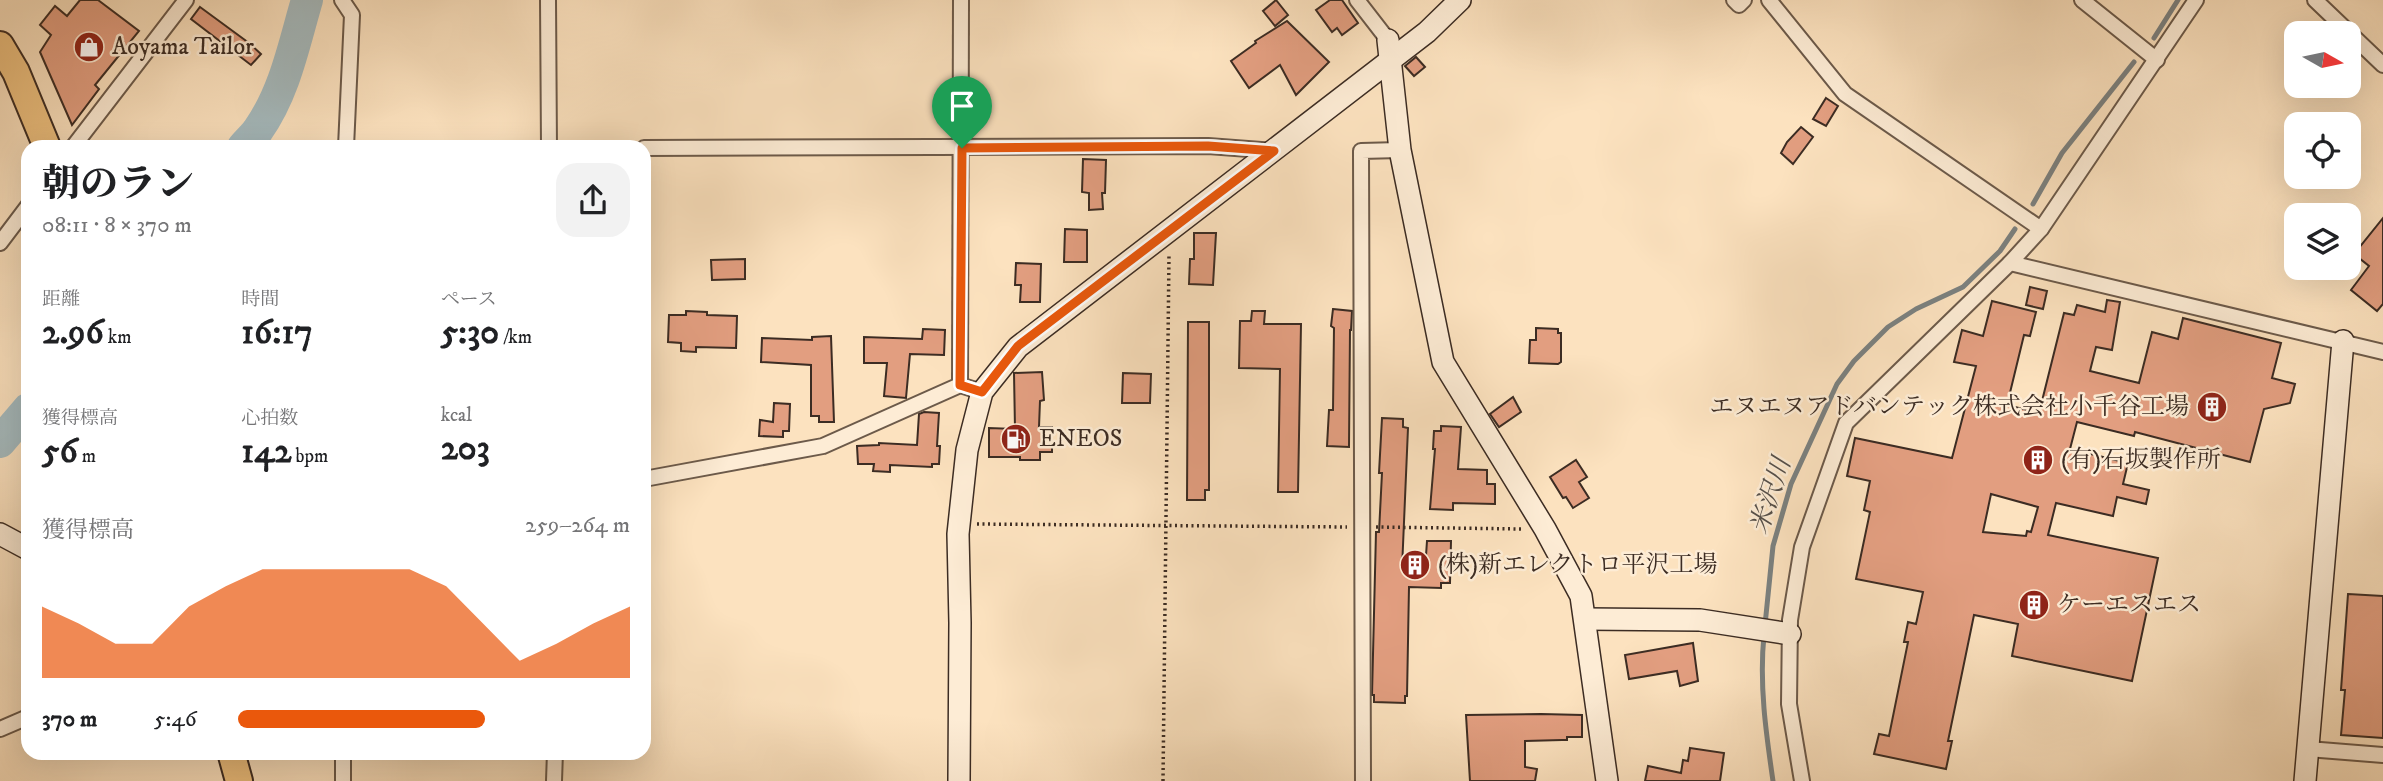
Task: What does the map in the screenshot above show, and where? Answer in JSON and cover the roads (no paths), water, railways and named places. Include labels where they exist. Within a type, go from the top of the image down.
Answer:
[{"type":"highway","points":[[0,44],[16,72],[44,140]]},
{"type":"highway","points":[[233,760],[239,781]]},
{"type":"street","points":[[78,140],[186,0]]},
{"type":"street","points":[[342,0],[352,15],[346,140]]},
{"type":"street","points":[[548,0],[550,140]]},
{"type":"street","points":[[960,385],[961,0]]},
{"type":"street","points":[[1357,0],[1389,50],[1400,150],[1443,362],[1545,529],[1581,596],[1607,781]]},
{"type":"street","points":[[959,781],[959,524],[967,450],[982,392],[1018,346],[1274,151],[1389,50],[1427,32],[1460,0]]},
{"type":"street","points":[[1734,0],[1739,5],[1744,0]]},
{"type":"street","points":[[1769,0],[1845,94],[2041,229]]},
{"type":"street","points":[[2082,0],[2157,60]]},
{"type":"street","points":[[1802,781],[1789,704],[1790,620],[1802,547],[1846,422],[2010,263],[2041,229],[2196,0]]},
{"type":"street","points":[[2315,0],[2383,65]]},
{"type":"street","points":[[651,148],[1208,146],[1274,151]]},
{"type":"street","points":[[1363,781],[1362,151],[1400,150]]},
{"type":"street","points":[[0,243],[21,215]]},
{"type":"street","points":[[2010,263],[2383,352]]},
{"type":"street","points":[[2305,781],[2343,341]]},
{"type":"street","points":[[651,478],[823,446],[960,385],[982,392]]},
{"type":"street","points":[[0,534],[21,545]]},
{"type":"street","points":[[1585,619],[1700,620],[1790,634]]},
{"type":"street","points":[[0,729],[21,720]]},
{"type":"street","points":[[2308,749],[2383,755]]},
{"type":"street","points":[[343,760],[343,781]]},
{"type":"street","points":[[554,781],[555,760]]},
{"type":"waterway","points":[[249,140],[275,100],[288,67],[307,0]]},
{"type":"waterway","name":"米沢川","points":[[2154,38],[2178,0]]},
{"type":"waterway","name":"米沢川","points":[[2033,204],[2062,153],[2134,62]]},
{"type":"waterway","name":"米沢川","points":[[1765,625],[1773,546],[1791,484],[1837,384],[1854,361],[1888,327],[1916,309],[1963,287],[2000,251],[2015,229]]},
{"type":"waterway","points":[[0,442],[21,417]]},
{"type":"waterway","name":"米沢川","points":[[1764,635],[1763,690],[1773,781]]},
{"type":"place","name":"Aoyama Tailor","points":[[89,47]]},
{"type":"place","name":"エヌエヌアドバンテック株式会社小千谷工場","points":[[2212,407]]},
{"type":"place","name":"ENEOS","points":[[1016,439]]},
{"type":"place","name":"(有)石坂製作所","points":[[2038,460]]},
{"type":"place","name":"(株)新エレクトロ平沢工場","points":[[1415,565]]},
{"type":"place","name":"ケーエスエス","points":[[2034,605]]}]
